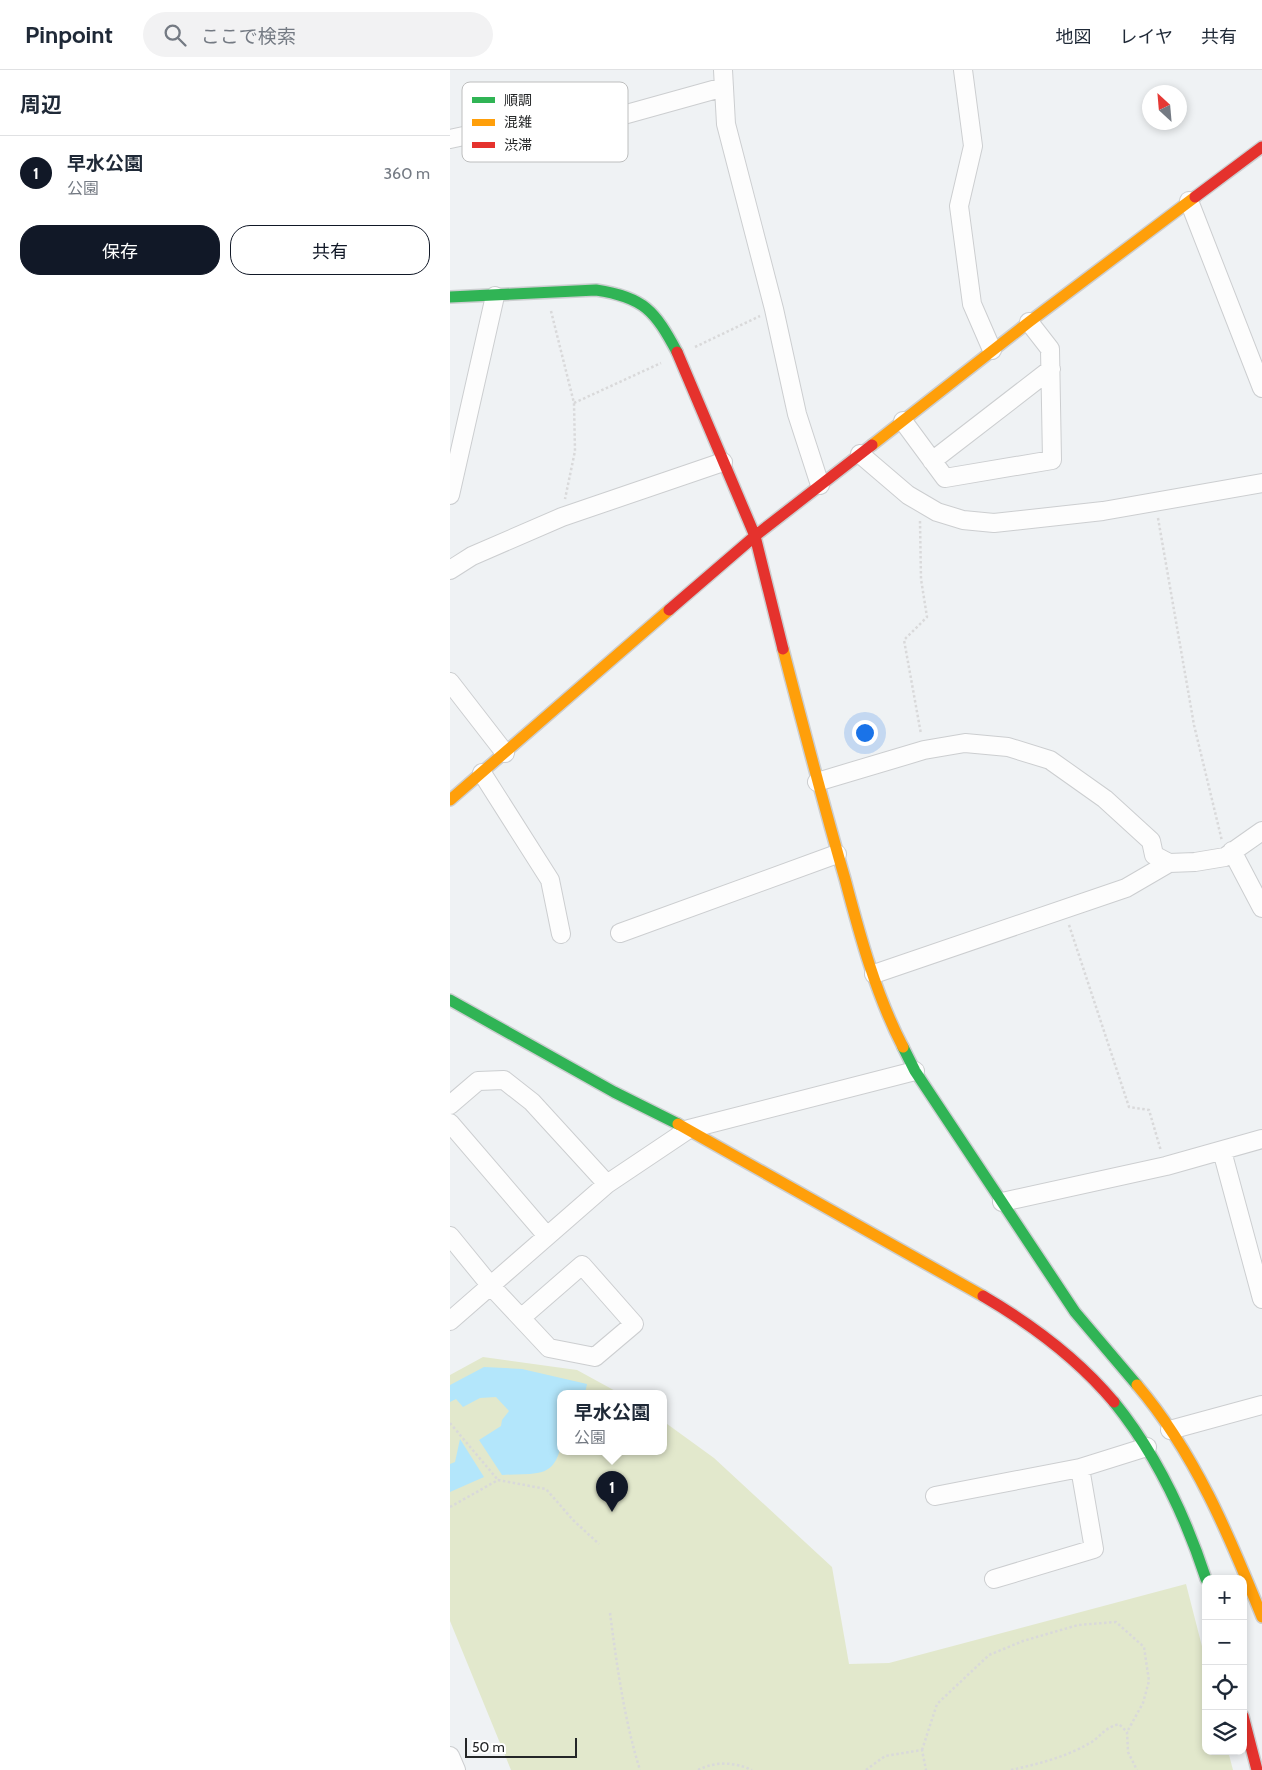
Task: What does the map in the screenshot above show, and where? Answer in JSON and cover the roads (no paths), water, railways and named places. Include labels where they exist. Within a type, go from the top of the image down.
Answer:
[{"type":"street","points":[[963,70],[973,146],[959,206],[972,304],[992,350]]},
{"type":"street","points":[[628,111],[723,78],[726,124],[774,309],[797,414],[820,485]]},
{"type":"street","points":[[450,800],[755,536],[992,350],[1262,147]]},
{"type":"street","points":[[1188,201],[1262,388]]},
{"type":"street","points":[[450,297],[596,290],[618,292],[641,300],[653,311],[678,356],[755,536],[837,854],[860,934],[894,1030],[914,1072],[1075,1312],[1147,1397],[1170,1430],[1208,1494],[1229,1536],[1262,1617]]},
{"type":"street","points":[[450,495],[495,296]]},
{"type":"street","points":[[903,421],[945,478],[1052,460],[1050,349],[1029,322]]},
{"type":"street","points":[[932,460],[1051,369]]},
{"type":"street","points":[[860,454],[908,495],[937,512],[963,520],[994,523],[1103,511],[1262,483]]},
{"type":"street","points":[[450,570],[472,556],[562,517],[722,462]]},
{"type":"street","points":[[450,682],[505,753]]},
{"type":"street","points":[[817,782],[924,750],[965,743],[1008,747],[1050,760],[1105,799],[1151,841],[1154,855],[1169,863]]},
{"type":"street","points":[[482,773],[550,880],[561,934]]},
{"type":"street","points":[[874,974],[1126,888],[1169,863],[1194,862],[1229,854],[1262,831]]},
{"type":"street","points":[[620,934],[837,854]]},
{"type":"street","points":[[1229,854],[1262,908]]},
{"type":"street","points":[[450,1000],[614,1092],[689,1129],[1004,1309],[1048,1340],[1087,1372],[1146,1447],[1175,1499],[1204,1575]]},
{"type":"street","points":[[450,1321],[607,1184],[689,1129],[914,1072]]},
{"type":"street","points":[[450,1105],[478,1081],[504,1080],[532,1102],[607,1184]]},
{"type":"street","points":[[450,1123],[547,1236]]},
{"type":"street","points":[[1002,1202],[1166,1166],[1262,1139]]},
{"type":"street","points":[[1222,1151],[1262,1299]]},
{"type":"street","points":[[450,1236],[490,1285],[549,1348],[595,1357],[634,1324],[582,1265],[521,1318]]},
{"type":"street","points":[[1170,1430],[1262,1404]]},
{"type":"street","points":[[935,1496],[1080,1468],[1146,1447]]},
{"type":"street","points":[[994,1579],[1094,1549],[1080,1468]]},
{"type":"street","points":[[1247,1721],[1250,1725],[1257,1770]]},
{"type":"street","points":[[450,1756],[456,1770]]},
{"type":"water","points":[[484,1367],[522,1369],[587,1384],[586,1390],[557,1390],[558,1455],[555,1462],[548,1469],[533,1474],[502,1475],[479,1440],[501,1426],[502,1420],[509,1411],[496,1397],[480,1398],[463,1407],[456,1399],[450,1402],[450,1385]]},
{"type":"water","points":[[460,1439],[484,1477],[450,1492],[450,1464],[455,1462]]},
{"type":"place","name":"早水公園","points":[[612,1512]]}]
